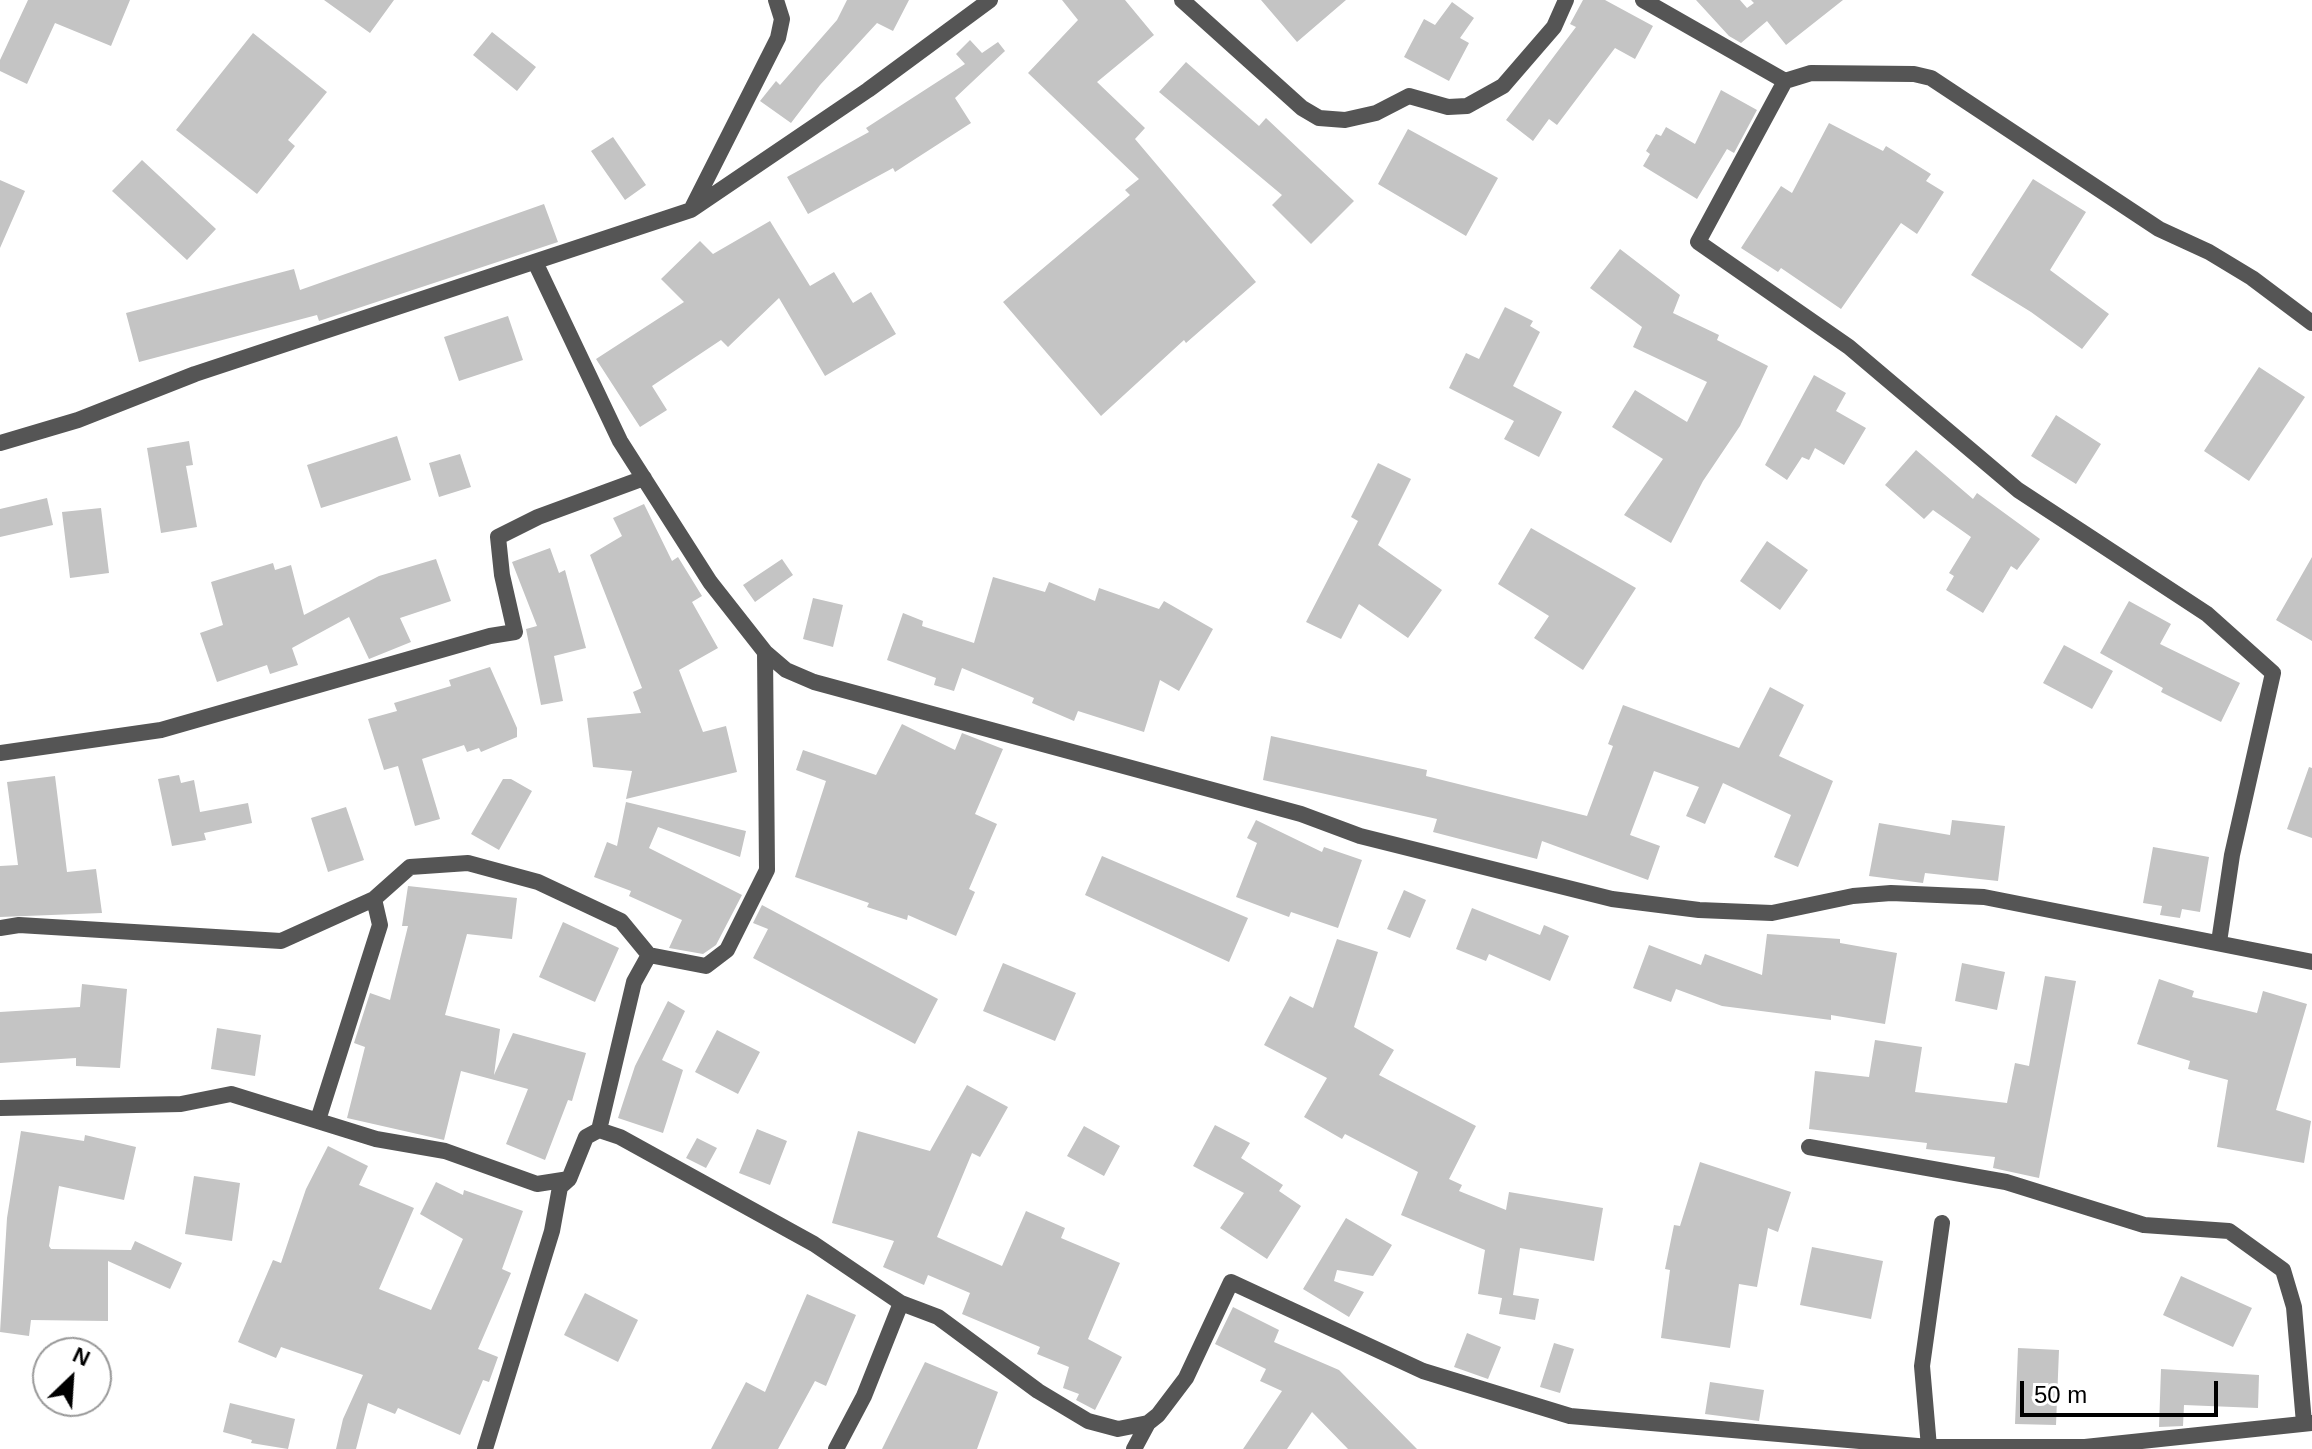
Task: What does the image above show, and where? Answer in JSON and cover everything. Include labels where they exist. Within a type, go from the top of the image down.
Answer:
[{"type":"street","points":[[691,210],[778,38],[782,19],[776,0]]},
{"type":"street","points":[[0,443],[78,420],[195,374],[691,210],[868,90],[990,0]]},
{"type":"street","points":[[1182,0],[1273,85],[1310,113],[1331,120],[1376,113],[1409,96],[1448,107],[1467,106],[1503,86],[1554,27],[1566,0]]},
{"type":"street","points":[[1643,0],[1785,81]]},
{"type":"street","points":[[2219,942],[2232,855],[2273,673],[2207,614],[2018,490],[1849,347],[1698,242],[1785,81],[1811,73],[1931,78],[2159,229],[2209,252],[2252,278],[2312,323]]},
{"type":"street","points":[[535,262],[620,441],[710,582],[765,652],[786,670],[814,682],[1301,814],[1360,836],[1612,899],[1699,910],[1772,913],[1853,896],[1891,893],[1984,897],[2312,962]]},
{"type":"street","points":[[0,753],[161,730],[490,636],[515,632],[502,575],[498,537],[538,517],[644,478]]},
{"type":"street","points":[[0,928],[19,925],[281,941],[374,899],[410,867],[468,863],[538,882],[621,921],[649,955],[706,966],[727,950],[767,870],[765,652]]},
{"type":"street","points":[[318,1120],[380,925],[374,899]]},
{"type":"street","points":[[599,1130],[634,982],[649,955]]},
{"type":"street","points":[[0,1108],[181,1104],[231,1094],[376,1139],[445,1151],[537,1184],[569,1179]]},
{"type":"street","points":[[485,1449],[552,1231],[560,1187],[569,1179],[586,1137],[599,1130],[667,1161],[814,1244],[901,1303],[938,1317],[1038,1391],[1088,1421],[1118,1429],[1148,1423]]},
{"type":"street","points":[[1134,1449],[1148,1423],[1186,1378],[1231,1282],[1423,1371],[1570,1416],[1929,1447],[2085,1447],[2308,1423],[2294,1307],[2283,1270],[2229,1231],[2144,1225],[2006,1182],[1809,1147]]},
{"type":"street","points":[[1929,1447],[1922,1366],[1942,1223]]},
{"type":"street","points":[[836,1449],[864,1396],[901,1303]]},
{"type":"building","points":[[28,0],[130,0],[111,46],[55,23],[27,84],[0,71],[0,60]]},
{"type":"building","points":[[324,0],[394,0],[370,33]]},
{"type":"building","points":[[847,0],[909,0],[893,31],[877,23],[820,85],[791,123],[760,101],[776,81],[780,85],[837,20]]},
{"type":"building","points":[[1062,0],[1125,0],[1154,35],[1097,82],[1145,128],[1135,139],[1256,282],[1186,343],[1184,340],[1101,416],[1003,302],[1130,195],[1125,190],[1139,179],[1028,73],[1078,20]]},
{"type":"building","points":[[1261,0],[1346,0],[1297,42]]},
{"type":"building","points":[[1583,0],[1605,0],[1653,26],[1635,59],[1615,48],[1557,125],[1549,119],[1533,141],[1506,120],[1576,27],[1570,24]]},
{"type":"building","points":[[1696,0],[1740,0],[1747,8],[1754,3],[1751,0],[1843,0],[1786,45],[1767,21],[1741,43],[1729,36]]},
{"type":"building","points":[[1452,2],[1474,18],[1460,38],[1469,43],[1449,81],[1404,57],[1424,19],[1435,25]]},
{"type":"building","points":[[492,32],[536,67],[517,91],[473,55]]},
{"type":"building","points":[[253,33],[327,92],[288,140],[295,146],[257,194],[176,130]]},
{"type":"building","points":[[970,40],[982,53],[998,42],[1005,51],[955,98],[971,123],[895,172],[893,168],[808,214],[787,177],[869,132],[866,128],[965,64],[956,54]]},
{"type":"building","points":[[1186,62],[1259,126],[1266,118],[1354,201],[1311,244],[1272,205],[1282,195],[1159,92]]},
{"type":"building","points":[[1721,90],[1757,110],[1734,153],[1727,149],[1697,199],[1643,166],[1650,154],[1646,151],[1656,134],[1661,136],[1666,127],[1695,144]]},
{"type":"building","points":[[1829,123],[1883,151],[1886,146],[1931,174],[1926,181],[1944,192],[1917,234],[1901,223],[1841,309],[1781,268],[1778,272],[1741,248],[1781,186],[1792,193]]},
{"type":"building","points":[[1408,129],[1498,178],[1466,236],[1378,184]]},
{"type":"building","points":[[613,137],[646,185],[625,200],[591,151]]},
{"type":"building","points":[[142,160],[216,229],[187,260],[112,191]]},
{"type":"building","points":[[2033,179],[2086,212],[2050,270],[2109,314],[2082,349],[2031,312],[1971,275]]},
{"type":"building","points":[[0,180],[25,191],[0,248]]},
{"type":"building","points":[[544,204],[558,242],[319,321],[317,315],[139,362],[126,313],[294,269],[300,290]]},
{"type":"building","points":[[770,221],[810,286],[834,272],[853,303],[871,292],[896,334],[825,376],[779,298],[728,347],[721,340],[652,386],[667,410],[640,427],[596,359],[684,302],[661,279],[700,241],[713,254]]},
{"type":"building","points":[[1620,249],[1680,295],[1673,313],[1719,335],[1717,340],[1768,366],[1740,426],[1703,481],[1671,543],[1624,515],[1663,459],[1612,427],[1635,390],[1687,422],[1707,382],[1633,347],[1642,327],[1590,288]]},
{"type":"building","points":[[1505,307],[1533,321],[1530,326],[1540,332],[1513,386],[1562,412],[1539,457],[1504,439],[1514,421],[1449,388],[1466,353],[1479,359]]},
{"type":"building","points":[[508,316],[523,360],[459,381],[444,337]]},
{"type":"building","points":[[2259,367],[2305,397],[2249,481],[2204,451]]},
{"type":"building","points":[[1814,375],[1846,393],[1836,411],[1866,428],[1844,465],[1815,448],[1809,460],[1802,457],[1787,480],[1765,465]]},
{"type":"building","points":[[2056,415],[2101,444],[2076,484],[2031,456]]},
{"type":"building","points":[[397,436],[411,480],[321,508],[307,465]]},
{"type":"building","points":[[189,441],[193,465],[186,466],[197,527],[161,533],[147,448]]},
{"type":"building","points":[[1916,450],[1973,499],[1977,493],[2040,539],[2017,570],[2011,566],[1983,613],[1946,590],[1954,576],[1949,573],[1971,537],[1933,510],[1924,519],[1885,485]]},
{"type":"building","points":[[460,454],[471,487],[439,497],[429,463]]},
{"type":"building","points":[[1378,463],[1411,479],[1378,545],[1442,590],[1408,638],[1359,604],[1341,639],[1306,622],[1358,521],[1351,517]]},
{"type":"building","points":[[47,498],[53,525],[0,537],[0,509]]},
{"type":"building","points":[[644,504],[672,561],[678,557],[702,596],[692,602],[718,648],[679,670],[703,732],[726,726],[737,772],[626,799],[632,771],[593,767],[587,718],[641,713],[633,692],[642,688],[590,555],[622,536],[613,518]]},
{"type":"building","points":[[101,508],[109,573],[70,578],[62,512]]},
{"type":"building","points":[[1531,528],[1636,588],[1583,670],[1534,638],[1549,616],[1498,584]]},
{"type":"building","points":[[1767,541],[1808,570],[1780,610],[1740,581]]},
{"type":"building","points":[[550,548],[559,573],[565,570],[586,648],[554,656],[563,701],[541,705],[526,629],[537,626],[512,562]]},
{"type":"building","points":[[2312,557],[2312,641],[2276,620]]},
{"type":"building","points":[[436,559],[451,601],[400,618],[411,642],[369,659],[349,617],[292,648],[298,665],[270,674],[267,665],[217,682],[200,633],[223,625],[211,582],[273,563],[275,570],[291,565],[304,615],[379,576]]},
{"type":"building","points":[[782,559],[793,575],[755,602],[743,585]]},
{"type":"building","points":[[993,577],[1045,592],[1049,582],[1095,601],[1099,588],[1159,609],[1164,601],[1213,629],[1179,691],[1160,680],[1144,732],[1078,711],[1074,721],[1032,703],[1034,698],[962,668],[954,691],[934,685],[936,678],[887,660],[903,613],[923,621],[922,626],[974,643]]},
{"type":"building","points":[[813,598],[843,605],[833,647],[803,639]]},
{"type":"building","points":[[2129,601],[2171,624],[2160,644],[2240,683],[2221,722],[2161,692],[2163,688],[2100,653]]},
{"type":"building","points":[[2064,645],[2113,671],[2092,709],[2043,683]]},
{"type":"building","points":[[490,667],[517,728],[517,737],[481,752],[479,748],[467,752],[464,745],[422,759],[440,819],[415,826],[398,766],[384,770],[368,719],[397,711],[394,703],[451,686],[449,680]]},
{"type":"building","points":[[1770,687],[1804,705],[1779,756],[1833,781],[1798,867],[1774,857],[1791,815],[1723,783],[1705,824],[1686,816],[1699,787],[1654,771],[1630,835],[1660,846],[1648,880],[1542,841],[1537,859],[1433,832],[1437,819],[1263,780],[1271,736],[1427,770],[1426,776],[1587,816],[1613,746],[1608,744],[1623,705],[1739,748]]},
{"type":"building","points":[[902,724],[955,750],[962,733],[1003,749],[975,814],[997,824],[969,889],[975,892],[956,936],[908,915],[907,920],[867,907],[869,903],[795,877],[826,781],[796,770],[803,750],[876,775]]},
{"type":"building","points":[[2309,767],[2312,768],[2312,838],[2287,829]]},
{"type":"building","points":[[179,775],[181,783],[194,780],[200,812],[248,803],[252,823],[204,833],[206,840],[172,846],[158,779]]},
{"type":"building","points":[[55,776],[67,872],[96,869],[102,913],[0,917],[0,866],[18,865],[7,782]]},
{"type":"building","points":[[503,779],[511,779],[532,791],[499,850],[471,834]]},
{"type":"building","points":[[626,802],[746,831],[740,857],[658,827],[649,848],[742,895],[716,945],[703,954],[669,948],[682,920],[629,896],[631,891],[594,877],[607,842],[617,846]]},
{"type":"building","points":[[346,807],[364,860],[328,872],[311,818]]},
{"type":"building","points":[[1256,820],[1322,852],[1324,847],[1362,860],[1338,928],[1291,912],[1289,917],[1236,897],[1257,843],[1247,838]]},
{"type":"building","points":[[1952,820],[2005,826],[1998,881],[1925,873],[1923,883],[1869,876],[1879,823],[1950,835]]},
{"type":"building","points":[[2153,847],[2209,857],[2200,912],[2182,909],[2180,918],[2160,915],[2162,906],[2143,903]]},
{"type":"building","points":[[1102,856],[1248,918],[1229,962],[1085,895]]},
{"type":"building","points":[[408,886],[517,898],[512,939],[467,934],[445,1015],[500,1029],[494,1075],[513,1033],[586,1053],[572,1101],[568,1100],[545,1160],[506,1144],[528,1089],[461,1071],[444,1140],[347,1118],[365,1047],[354,1043],[370,993],[390,1000],[408,926],[402,926]]},
{"type":"building","points":[[1404,890],[1426,900],[1410,938],[1387,929]]},
{"type":"building","points":[[762,905],[938,999],[915,1044],[753,958],[768,929],[753,923]]},
{"type":"building","points":[[1472,908],[1540,935],[1544,925],[1569,936],[1550,981],[1489,954],[1486,961],[1456,949]]},
{"type":"building","points":[[563,922],[619,948],[595,1002],[539,977]]},
{"type":"building","points":[[1767,934],[1840,939],[1840,943],[1897,953],[1885,1024],[1831,1015],[1831,1020],[1722,1006],[1676,989],[1671,1002],[1633,988],[1649,945],[1701,965],[1705,954],[1762,975]]},
{"type":"building","points":[[1337,939],[1378,952],[1354,1027],[1394,1050],[1379,1075],[1476,1126],[1449,1179],[1462,1185],[1459,1191],[1506,1210],[1509,1192],[1603,1208],[1594,1261],[1520,1248],[1513,1295],[1539,1299],[1535,1320],[1499,1314],[1502,1298],[1478,1294],[1485,1250],[1401,1215],[1418,1172],[1345,1134],[1342,1139],[1304,1117],[1327,1078],[1264,1045],[1290,996],[1313,1008]]},
{"type":"building","points":[[1003,963],[1076,993],[1055,1041],[983,1011]]},
{"type":"building","points":[[1962,963],[2005,972],[1997,1010],[1955,1001]]},
{"type":"building","points":[[2045,976],[2076,981],[2039,1178],[1993,1168],[1995,1157],[1926,1149],[1927,1143],[1809,1129],[1815,1071],[1869,1077],[1875,1040],[1922,1047],[1915,1092],[2007,1103],[2015,1063],[2029,1066]]},
{"type":"building","points":[[2159,979],[2194,991],[2192,997],[2257,1013],[2263,991],[2307,1004],[2276,1110],[2311,1121],[2304,1163],[2217,1147],[2228,1080],[2188,1069],[2190,1061],[2137,1044]]},
{"type":"building","points":[[82,984],[127,989],[120,1068],[76,1066],[76,1058],[0,1063],[0,1012],[80,1007]]},
{"type":"building","points":[[668,1001],[685,1011],[662,1060],[683,1070],[663,1133],[618,1118],[635,1066]]},
{"type":"building","points":[[217,1028],[261,1035],[255,1076],[211,1069]]},
{"type":"building","points":[[717,1030],[760,1052],[738,1094],[695,1072]]},
{"type":"building","points":[[967,1085],[1008,1107],[980,1157],[972,1153],[937,1237],[1002,1266],[1026,1211],[1065,1228],[1061,1238],[1120,1263],[1088,1339],[1122,1357],[1095,1410],[1076,1400],[1079,1394],[1063,1388],[1069,1367],[1037,1354],[1040,1347],[962,1314],[970,1293],[928,1275],[924,1285],[883,1267],[894,1241],[832,1223],[858,1131],[930,1151]]},
{"type":"building","points":[[1215,1125],[1250,1143],[1241,1158],[1283,1185],[1279,1191],[1301,1206],[1267,1259],[1220,1228],[1244,1193],[1193,1166]]},
{"type":"building","points":[[1084,1126],[1120,1146],[1104,1176],[1067,1156]]},
{"type":"building","points":[[757,1129],[787,1141],[770,1185],[739,1173]]},
{"type":"building","points":[[21,1131],[84,1141],[85,1135],[136,1147],[124,1200],[59,1186],[49,1246],[51,1249],[131,1250],[135,1241],[182,1263],[170,1289],[108,1261],[108,1321],[31,1320],[29,1336],[0,1332],[7,1218]]},
{"type":"building","points":[[697,1138],[717,1148],[706,1168],[686,1158]]},
{"type":"building","points":[[328,1146],[368,1166],[359,1185],[414,1208],[379,1289],[431,1310],[463,1239],[420,1214],[436,1182],[463,1195],[464,1190],[523,1211],[502,1269],[511,1273],[478,1349],[498,1357],[489,1382],[483,1380],[460,1435],[398,1408],[395,1414],[368,1403],[356,1449],[336,1449],[343,1419],[363,1375],[281,1347],[276,1358],[238,1342],[273,1260],[281,1263],[306,1189]]},
{"type":"building","points":[[1700,1162],[1791,1192],[1778,1232],[1768,1228],[1757,1287],[1739,1284],[1730,1348],[1661,1338],[1670,1270],[1665,1269],[1674,1225],[1680,1226]]},
{"type":"building","points":[[194,1176],[240,1183],[232,1241],[185,1234]]},
{"type":"building","points":[[1346,1218],[1392,1245],[1373,1276],[1337,1270],[1334,1281],[1364,1292],[1349,1317],[1303,1289]]},
{"type":"building","points":[[1812,1247],[1883,1261],[1871,1319],[1800,1305]]},
{"type":"building","points":[[2181,1276],[2252,1308],[2233,1347],[2163,1315]]},
{"type":"building","points":[[585,1293],[638,1320],[618,1362],[564,1335]]},
{"type":"building","points":[[807,1294],[856,1315],[826,1386],[815,1381],[778,1449],[711,1449],[746,1382],[765,1392]]},
{"type":"building","points":[[1233,1307],[1279,1330],[1274,1342],[1339,1370],[1417,1449],[1348,1449],[1312,1412],[1287,1449],[1243,1449],[1282,1391],[1260,1381],[1266,1369],[1215,1344]]},
{"type":"building","points":[[1467,1333],[1501,1347],[1488,1379],[1454,1367]]},
{"type":"building","points":[[1554,1343],[1574,1349],[1560,1393],[1540,1387]]},
{"type":"building","points":[[2018,1348],[2059,1350],[2056,1425],[2015,1424]]},
{"type":"building","points":[[925,1362],[998,1392],[977,1449],[882,1449]]},
{"type":"building","points":[[2161,1369],[2259,1375],[2258,1408],[2184,1405],[2183,1426],[2159,1427]]},
{"type":"building","points":[[1710,1382],[1764,1390],[1759,1421],[1705,1414]]},
{"type":"building","points":[[230,1403],[295,1419],[288,1449],[251,1443],[252,1440],[223,1432]]}]
